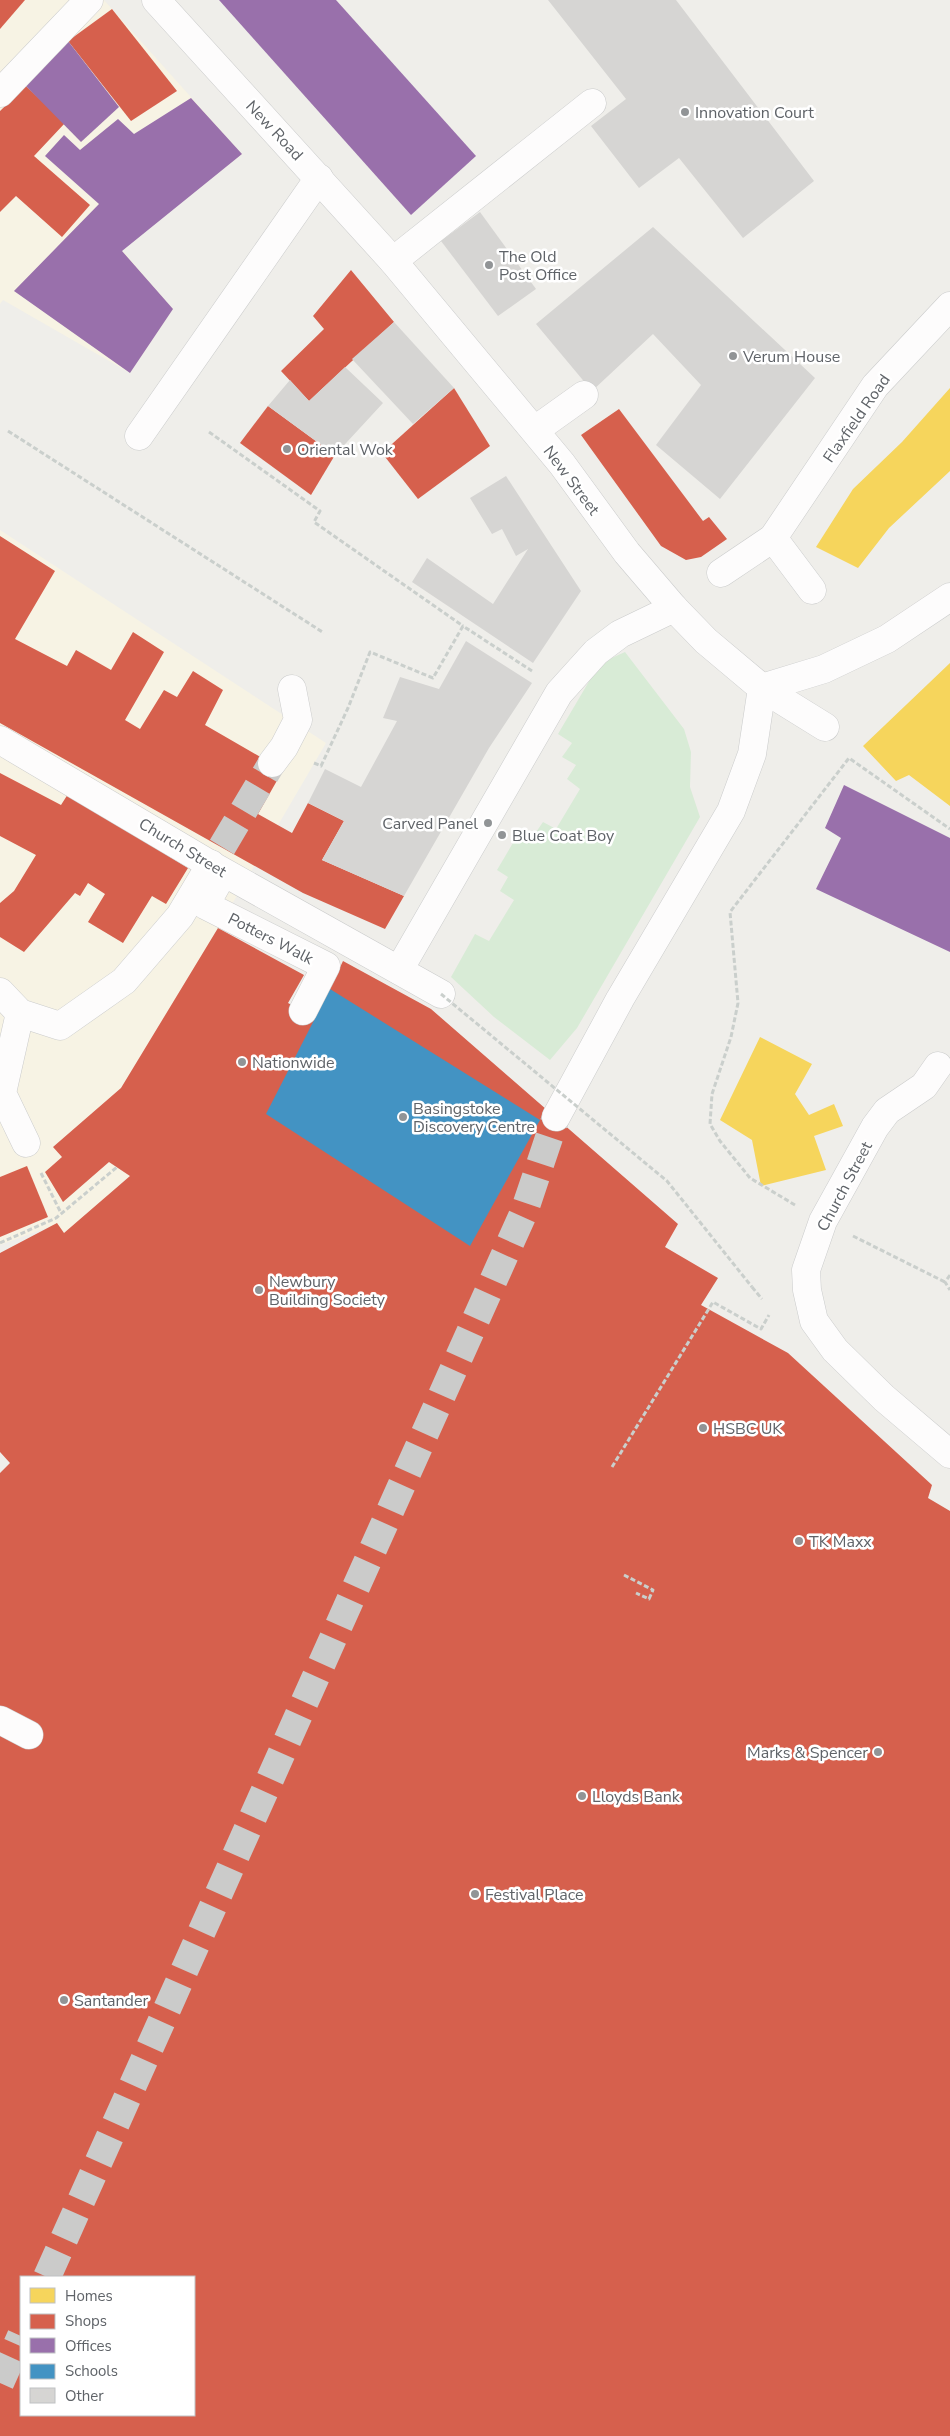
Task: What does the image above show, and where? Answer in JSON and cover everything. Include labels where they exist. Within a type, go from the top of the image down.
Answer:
[{"type":"street","points":[[0,93],[89,0]]},
{"type":"street","name":"New Road","points":[[156,0],[320,178],[393,261]]},
{"type":"street","points":[[393,261],[592,103]]},
{"type":"street","points":[[139,436],[320,178]]},
{"type":"street","name":"New Street","points":[[393,261],[535,430],[627,553],[674,608],[706,641],[762,688],[825,727]]},
{"type":"street","name":"Flaxfield Road","points":[[721,574],[774,538],[875,386],[950,306]]},
{"type":"street","points":[[535,430],[584,395]]},
{"type":"street","points":[[774,538],[812,590]]},
{"type":"street","points":[[556,1117],[620,999],[731,810],[752,754],[762,688],[824,669],[887,639],[950,597]]},
{"type":"street","points":[[399,970],[559,693],[596,652],[620,634],[674,608]]},
{"type":"street","points":[[272,763],[284,747],[298,720],[292,689]]},
{"type":"street","name":"Church Street","points":[[0,740],[218,868],[442,994]]},
{"type":"street","points":[[0,992],[20,1013],[60,1026],[124,981],[218,868]]},
{"type":"street","name":"Potters Walk","points":[[218,868],[205,905],[326,966],[303,1011]]},
{"type":"street","points":[[20,1013],[2,1093],[26,1143]]},
{"type":"street","name":"Church Street","points":[[938,1066],[924,1086],[887,1111],[875,1127],[823,1221],[806,1270],[806,1290],[814,1321],[835,1350],[884,1398],[950,1454]]},
{"type":"street","points":[[0,1720],[29,1735]]},
{"type":"path","points":[[8,431],[324,633]]},
{"type":"path","points":[[209,432],[320,511],[314,522],[463,626],[537,674]]},
{"type":"path","points":[[313,762],[321,766],[348,708],[370,652],[433,678],[463,626]]},
{"type":"path","points":[[800,1208],[750,1178],[720,1141],[710,1124],[712,1094],[738,1004],[730,912],[849,758],[950,829]]},
{"type":"path","points":[[442,994],[667,1181],[762,1299]]},
{"type":"path","points":[[26,1143],[61,1213]]},
{"type":"path","points":[[0,1243],[56,1218],[117,1167]]},
{"type":"path","points":[[852,1236],[945,1282],[950,1290]]},
{"type":"path","points":[[945,1282],[950,1275]]},
{"type":"path","points":[[612,1466],[713,1302],[761,1329],[769,1315]]},
{"type":"path","points":[[624,1575],[653,1590],[649,1599],[636,1593]]},
{"type":"shaded area","points":[[0,0],[104,0],[242,154],[122,250],[173,309],[130,373],[3,300],[0,304]]},
{"type":"shaded area","points":[[0,530],[326,743],[218,928],[121,1088],[53,1147],[62,1157],[46,1172],[63,1202],[109,1162],[130,1176],[64,1233],[57,1224],[0,1245]]},
{"type":"green space","points":[[625,652],[684,729],[691,752],[690,787],[700,817],[577,1028],[550,1060],[494,1017],[451,977],[475,934],[489,941],[514,900],[500,891],[508,877],[497,870],[520,831],[532,838],[543,822],[556,829],[580,789],[567,779],[576,765],[562,757],[572,743],[558,734],[591,678],[605,661]]},
{"type":"building: Homes","points":[[950,388],[950,471],[889,528],[858,568],[816,547],[853,489],[902,442]]},
{"type":"building: Homes","points":[[950,663],[950,806],[909,775],[896,781],[863,746]]},
{"type":"building: Homes","points":[[760,1037],[812,1064],[795,1094],[809,1115],[834,1104],[843,1126],[814,1136],[826,1170],[761,1186],[752,1140],[720,1120]]},
{"type":"building: Shops","points":[[0,0],[25,0],[0,29]]},
{"type":"building: Shops","points":[[112,9],[177,91],[131,121],[68,41]]},
{"type":"building: Shops","points":[[26,86],[65,123],[34,156],[90,205],[62,237],[16,196],[0,212],[0,111]]},
{"type":"building: Shops","points":[[351,270],[394,322],[309,401],[281,371],[324,329],[313,316]]},
{"type":"building: Shops","points":[[454,388],[490,446],[418,499],[382,453]]},
{"type":"building: Shops","name":"Oriental Wok","points":[[268,406],[335,455],[311,495],[240,443]]},
{"type":"building: Shops","points":[[619,409],[703,521],[709,517],[727,539],[701,557],[686,560],[661,546],[581,435]]},
{"type":"building: Shops","points":[[0,536],[55,571],[15,639],[67,666],[76,650],[111,670],[133,632],[164,652],[125,720],[140,729],[164,690],[177,697],[193,671],[223,690],[205,725],[283,770],[258,814],[292,833],[308,803],[344,821],[322,860],[404,896],[385,929],[303,893],[0,723]]},
{"type":"building: Shops","points":[[0,773],[61,805],[68,794],[188,868],[166,904],[152,896],[123,943],[88,922],[105,894],[88,883],[80,896],[75,893],[24,952],[0,937],[0,903],[14,891],[36,855],[0,836]]},
{"type":"building: Shops","name":"Festival Place","points":[[218,928],[304,975],[288,1003],[316,1018],[343,961],[431,1009],[678,1224],[665,1247],[718,1278],[701,1305],[788,1353],[932,1485],[928,1498],[950,1511],[950,2436],[0,2436],[0,1473],[10,1463],[0,1452],[0,1253],[57,1223],[64,1233],[130,1176],[109,1162],[63,1202],[45,1172],[62,1157],[53,1147],[121,1088]]},
{"type":"building: Shops","points":[[27,1166],[48,1217],[0,1237],[0,1177]]},
{"type":"building: Offices","points":[[219,0],[336,0],[476,156],[411,215]]},
{"type":"building: Offices","points":[[68,41],[119,107],[81,142],[26,86]]},
{"type":"building: Offices","points":[[191,98],[242,154],[122,251],[173,309],[130,373],[14,291],[99,204],[45,156],[64,135],[80,150],[118,119],[134,134]]},
{"type":"building: Offices","points":[[844,785],[950,838],[950,952],[816,889],[841,838],[825,828]]},
{"type":"building: Schools","name":"Basingstoke Discovery Centre","points":[[330,989],[540,1120],[470,1246],[266,1114]]},
{"type":"building: Other","name":"Innovation Court","points":[[548,0],[676,0],[814,181],[743,238],[679,158],[639,188],[591,126],[626,99]]},
{"type":"building: Other","name":"The Old Post Office","points":[[480,212],[536,289],[498,316],[441,241]]},
{"type":"building: Other","name":"Verum House","points":[[653,227],[815,378],[720,499],[656,445],[701,385],[653,334],[592,391],[536,324]]},
{"type":"building: Other","points":[[394,322],[454,388],[413,424],[352,359]]},
{"type":"building: Other","points":[[345,367],[383,403],[335,455],[268,406],[290,380],[309,401]]},
{"type":"building: Other","points":[[506,476],[581,591],[533,663],[412,582],[427,558],[493,604],[528,549],[516,556],[502,529],[492,534],[470,498]]},
{"type":"building: Other","points":[[466,641],[532,683],[489,748],[404,896],[322,860],[344,821],[308,803],[325,769],[361,787],[397,721],[383,718],[400,677],[439,689]]},
{"type":"tunnel","points":[[222,847],[272,763]]},
{"type":"tunnel","points":[[47,2276],[524,1212],[556,1117]]},
{"type":"tunnel","points":[[0,2383],[20,2338]]},
{"type":"place","name":"Innovation Court","points":[[685,112]]},
{"type":"place","name":"The Old Post Office","points":[[489,265]]},
{"type":"place","name":"Verum House","points":[[733,356]]},
{"type":"place","name":"Oriental Wok","points":[[287,449]]},
{"type":"place","name":"Carved Panel","points":[[488,823]]},
{"type":"place","name":"Blue Coat Boy","points":[[502,835]]},
{"type":"place","name":"Nationwide","points":[[242,1062]]},
{"type":"place","name":"Basingstoke Discovery Centre","points":[[403,1117]]},
{"type":"place","name":"Newbury Building Society","points":[[259,1290]]},
{"type":"place","name":"HSBC UK","points":[[703,1428]]},
{"type":"place","name":"TK Maxx","points":[[799,1541]]},
{"type":"place","name":"Marks & Spencer","points":[[878,1752]]},
{"type":"place","name":"Lloyds Bank","points":[[582,1796]]},
{"type":"place","name":"Festival Place","points":[[475,1894]]},
{"type":"place","name":"Santander","points":[[64,2000]]}]
